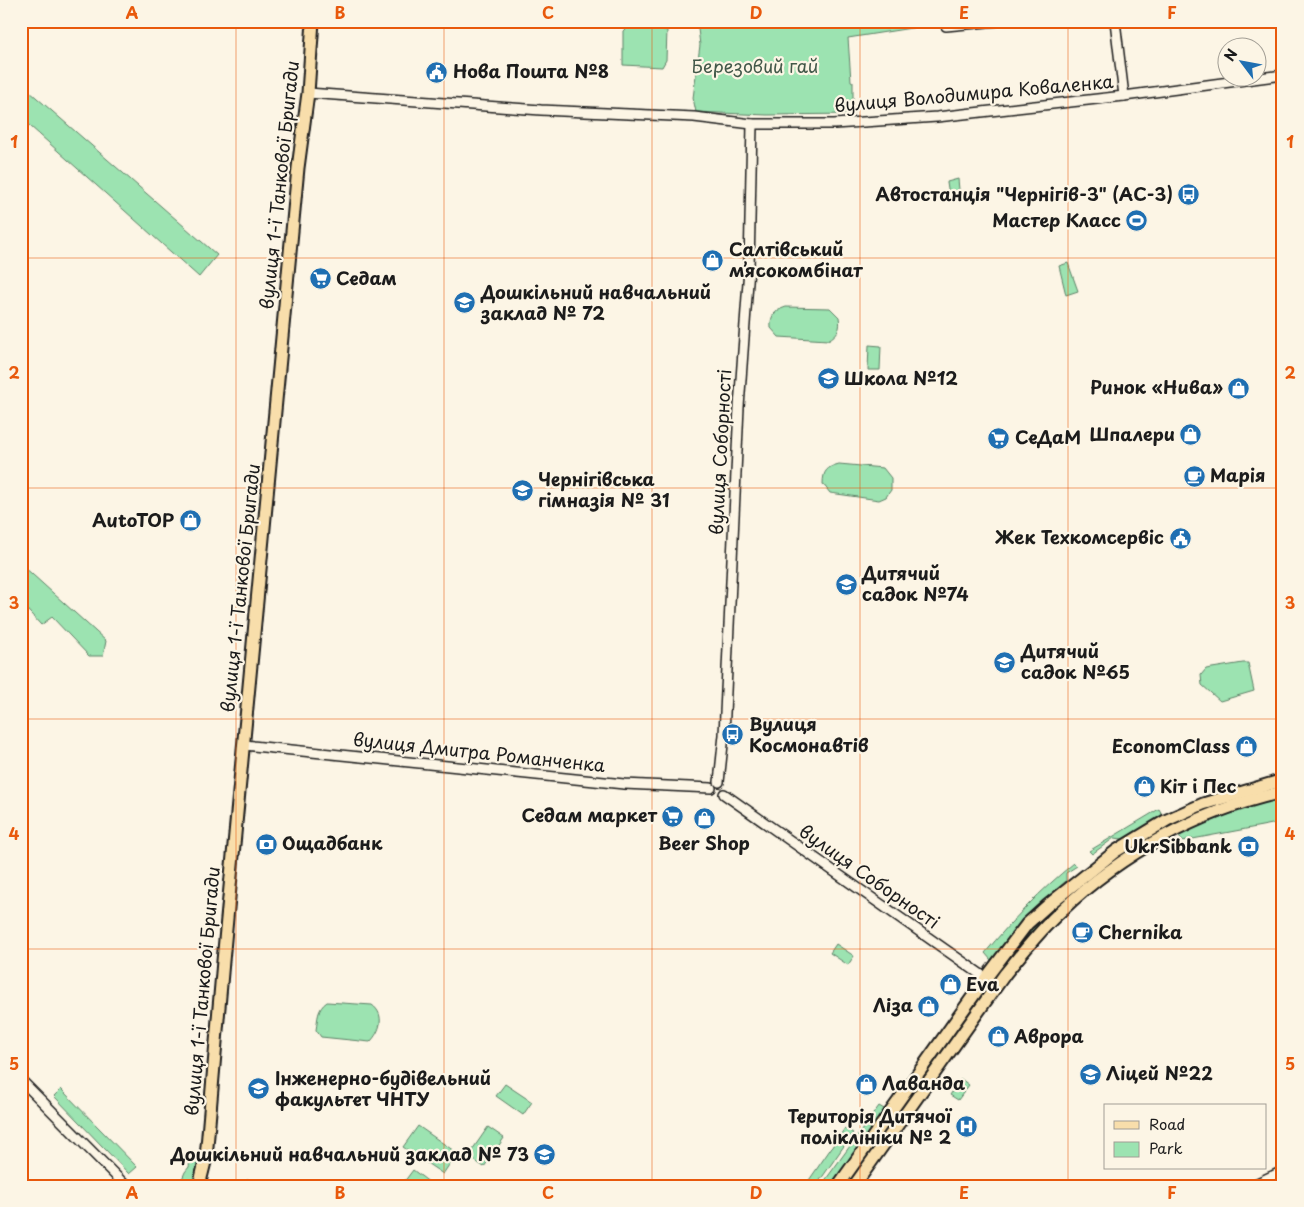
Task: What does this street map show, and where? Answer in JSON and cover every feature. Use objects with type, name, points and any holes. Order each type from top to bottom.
[{"type":"main road","name":"вулиця 1-ї Танкової Бригади","points":[[199,1186],[206,1158],[222,961],[298,168],[308,93],[313,21]]},
{"type":"main road","points":[[838,1186],[986,978],[1027,924],[1070,886],[1116,851],[1168,820],[1203,804],[1283,780]]},
{"type":"main road","points":[[854,1186],[997,985],[1032,940],[1060,911],[1120,864],[1158,840],[1196,820],[1254,799],[1283,792]]},
{"type":"main road","name":"вулиця 1-ї Танкової Бригади","points":[[206,1158],[208,1186]]},
{"type":"street","points":[[946,26],[998,21]]},
{"type":"street","points":[[1115,21],[1124,96]]},
{"type":"street","name":"вулиця Володимира Коваленка","points":[[308,93],[541,110],[694,117],[752,124],[834,124],[900,120],[1124,96],[1283,75]]},
{"type":"street","name":"вулиця Соборності","points":[[724,794],[726,790],[725,785],[719,782],[724,735],[740,399],[749,268],[752,124]]},
{"type":"street","name":"вулиця Дмитра Романченка","points":[[244,746],[624,784],[711,788]]},
{"type":"street","points":[[711,788],[715,783],[719,782]]},
{"type":"street","name":"вулиця Соборності","points":[[711,788],[712,793],[716,796],[724,794]]},
{"type":"street","name":"вулиця Соборності","points":[[724,794],[997,985]]},
{"type":"street","points":[[21,1080],[126,1186]]},
{"type":"street","points":[[1251,1186],[1283,1171]]},
{"type":"green space","name":"Березовий гай","points":[[697,21],[938,21],[937,24],[848,38],[851,81],[853,82],[853,114],[767,115],[696,112],[693,98],[700,45]]},
{"type":"green space","points":[[626,28],[667,30],[666,60],[662,67],[623,65],[623,31]]},
{"type":"green space","points":[[21,84],[217,255],[199,277],[21,118]]},
{"type":"green space","points":[[958,179],[960,200],[950,201],[947,182]]},
{"type":"green space","points":[[1068,263],[1078,291],[1066,295],[1059,266]]},
{"type":"green space","points":[[786,307],[830,308],[839,317],[840,325],[838,331],[828,340],[779,337],[771,328],[771,320],[778,310]]},
{"type":"green space","points":[[869,345],[881,346],[880,370],[868,370]]},
{"type":"green space","points":[[839,464],[883,468],[891,478],[891,490],[886,497],[879,500],[830,493],[823,484],[824,476],[829,468]]},
{"type":"green space","points":[[22,565],[106,641],[103,656],[89,656],[52,617],[41,625],[21,603]]},
{"type":"green space","points":[[1248,663],[1254,691],[1220,701],[1202,685],[1201,675],[1206,669]]},
{"type":"green space","points":[[1283,798],[1283,822],[1182,841],[1178,835],[1246,806]]},
{"type":"green space","points":[[1159,809],[1163,816],[1123,839],[1114,838],[1092,854],[1089,851]]},
{"type":"green space","points":[[1165,827],[1166,830],[1069,896],[1033,930],[1003,967],[1001,966],[1028,930],[1048,911],[1122,852]]},
{"type":"green space","points":[[1074,863],[1077,866],[1066,873],[1066,881],[1026,918],[991,960],[985,953],[995,941],[1038,895]]},
{"type":"green space","points":[[836,944],[854,956],[848,965],[830,953]]},
{"type":"green space","points":[[978,998],[980,1000],[900,1113],[898,1111]]},
{"type":"green space","points":[[327,1002],[372,1005],[380,1018],[379,1029],[374,1038],[370,1042],[321,1037],[316,1030],[318,1018],[321,1008]]},
{"type":"green space","points":[[961,1079],[969,1085],[958,1100],[950,1095]]},
{"type":"green space","points":[[505,1084],[532,1102],[523,1115],[496,1096]]},
{"type":"green space","points":[[61,1089],[137,1167],[129,1174],[54,1096]]},
{"type":"green space","points":[[879,1106],[886,1110],[831,1186],[821,1186]]},
{"type":"green space","points":[[894,1116],[897,1118],[848,1186],[845,1186]]},
{"type":"green space","points":[[418,1126],[457,1153],[443,1174],[403,1147]]},
{"type":"green space","points":[[488,1127],[504,1138],[484,1167],[468,1156]]},
{"type":"green space","points":[[845,1128],[853,1133],[816,1186],[805,1186]]},
{"type":"green space","points":[[191,1154],[201,1154],[195,1186],[179,1186],[189,1167]]},
{"type":"green space","points":[[413,1170],[434,1186],[401,1186]]},
{"type":"green space","points":[[247,1180],[312,1186],[245,1186]]},
{"type":"place","name":"Нова Пошта №8","points":[[437,72]]},
{"type":"place","name":"Автостанція \"Чернігів-3\" (АС-3)","points":[[1189,195]]},
{"type":"place","name":"Мастер Класс","points":[[1137,221]]},
{"type":"place","name":"Салтівський мʼясокомбінат","points":[[713,260]]},
{"type":"place","name":"Седам","points":[[320,279]]},
{"type":"place","name":"Дошкільний навчальний заклад № 72","points":[[465,303]]},
{"type":"place","name":"Школа №12","points":[[828,379]]},
{"type":"place","name":"Ринок «Нива»","points":[[1239,388]]},
{"type":"place","name":"Шпалери","points":[[1191,435]]},
{"type":"place","name":"СеДаМ","points":[[999,438]]},
{"type":"place","name":"Марія","points":[[1194,476]]},
{"type":"place","name":"Чернігівська гімназія № 31","points":[[522,490]]},
{"type":"place","name":"AutoTOP","points":[[190,521]]},
{"type":"place","name":"Жек Техкомсервіс","points":[[1180,538]]},
{"type":"place","name":"Дитячий садок №74","points":[[846,584]]},
{"type":"place","name":"Дитячий садок №65","points":[[1005,662]]},
{"type":"place","name":"Вулиця Космонавтів","points":[[733,735]]},
{"type":"place","name":"EconomClass","points":[[1246,747]]},
{"type":"place","name":"Кіт і Пес","points":[[1144,787]]},
{"type":"place","name":"Седам маркет","points":[[673,816]]},
{"type":"place","name":"Beer Shop","points":[[704,819]]},
{"type":"place","name":"Ощадбанк","points":[[266,844]]},
{"type":"place","name":"UkrSibbank","points":[[1248,847]]},
{"type":"place","name":"Chernika","points":[[1082,933]]},
{"type":"place","name":"Eva","points":[[950,985]]},
{"type":"place","name":"Ліза","points":[[929,1006]]},
{"type":"place","name":"Аврора","points":[[998,1037]]},
{"type":"place","name":"Ліцей №22","points":[[1090,1074]]},
{"type":"place","name":"Лаванда","points":[[866,1084]]},
{"type":"place","name":"Інженерно-будівельний факультет ЧНТУ","points":[[259,1089]]},
{"type":"place","name":"Територія Дитячої поліклініки № 2","points":[[967,1127]]},
{"type":"place","name":"Дошкільний навчальний заклад № 73","points":[[545,1155]]}]
